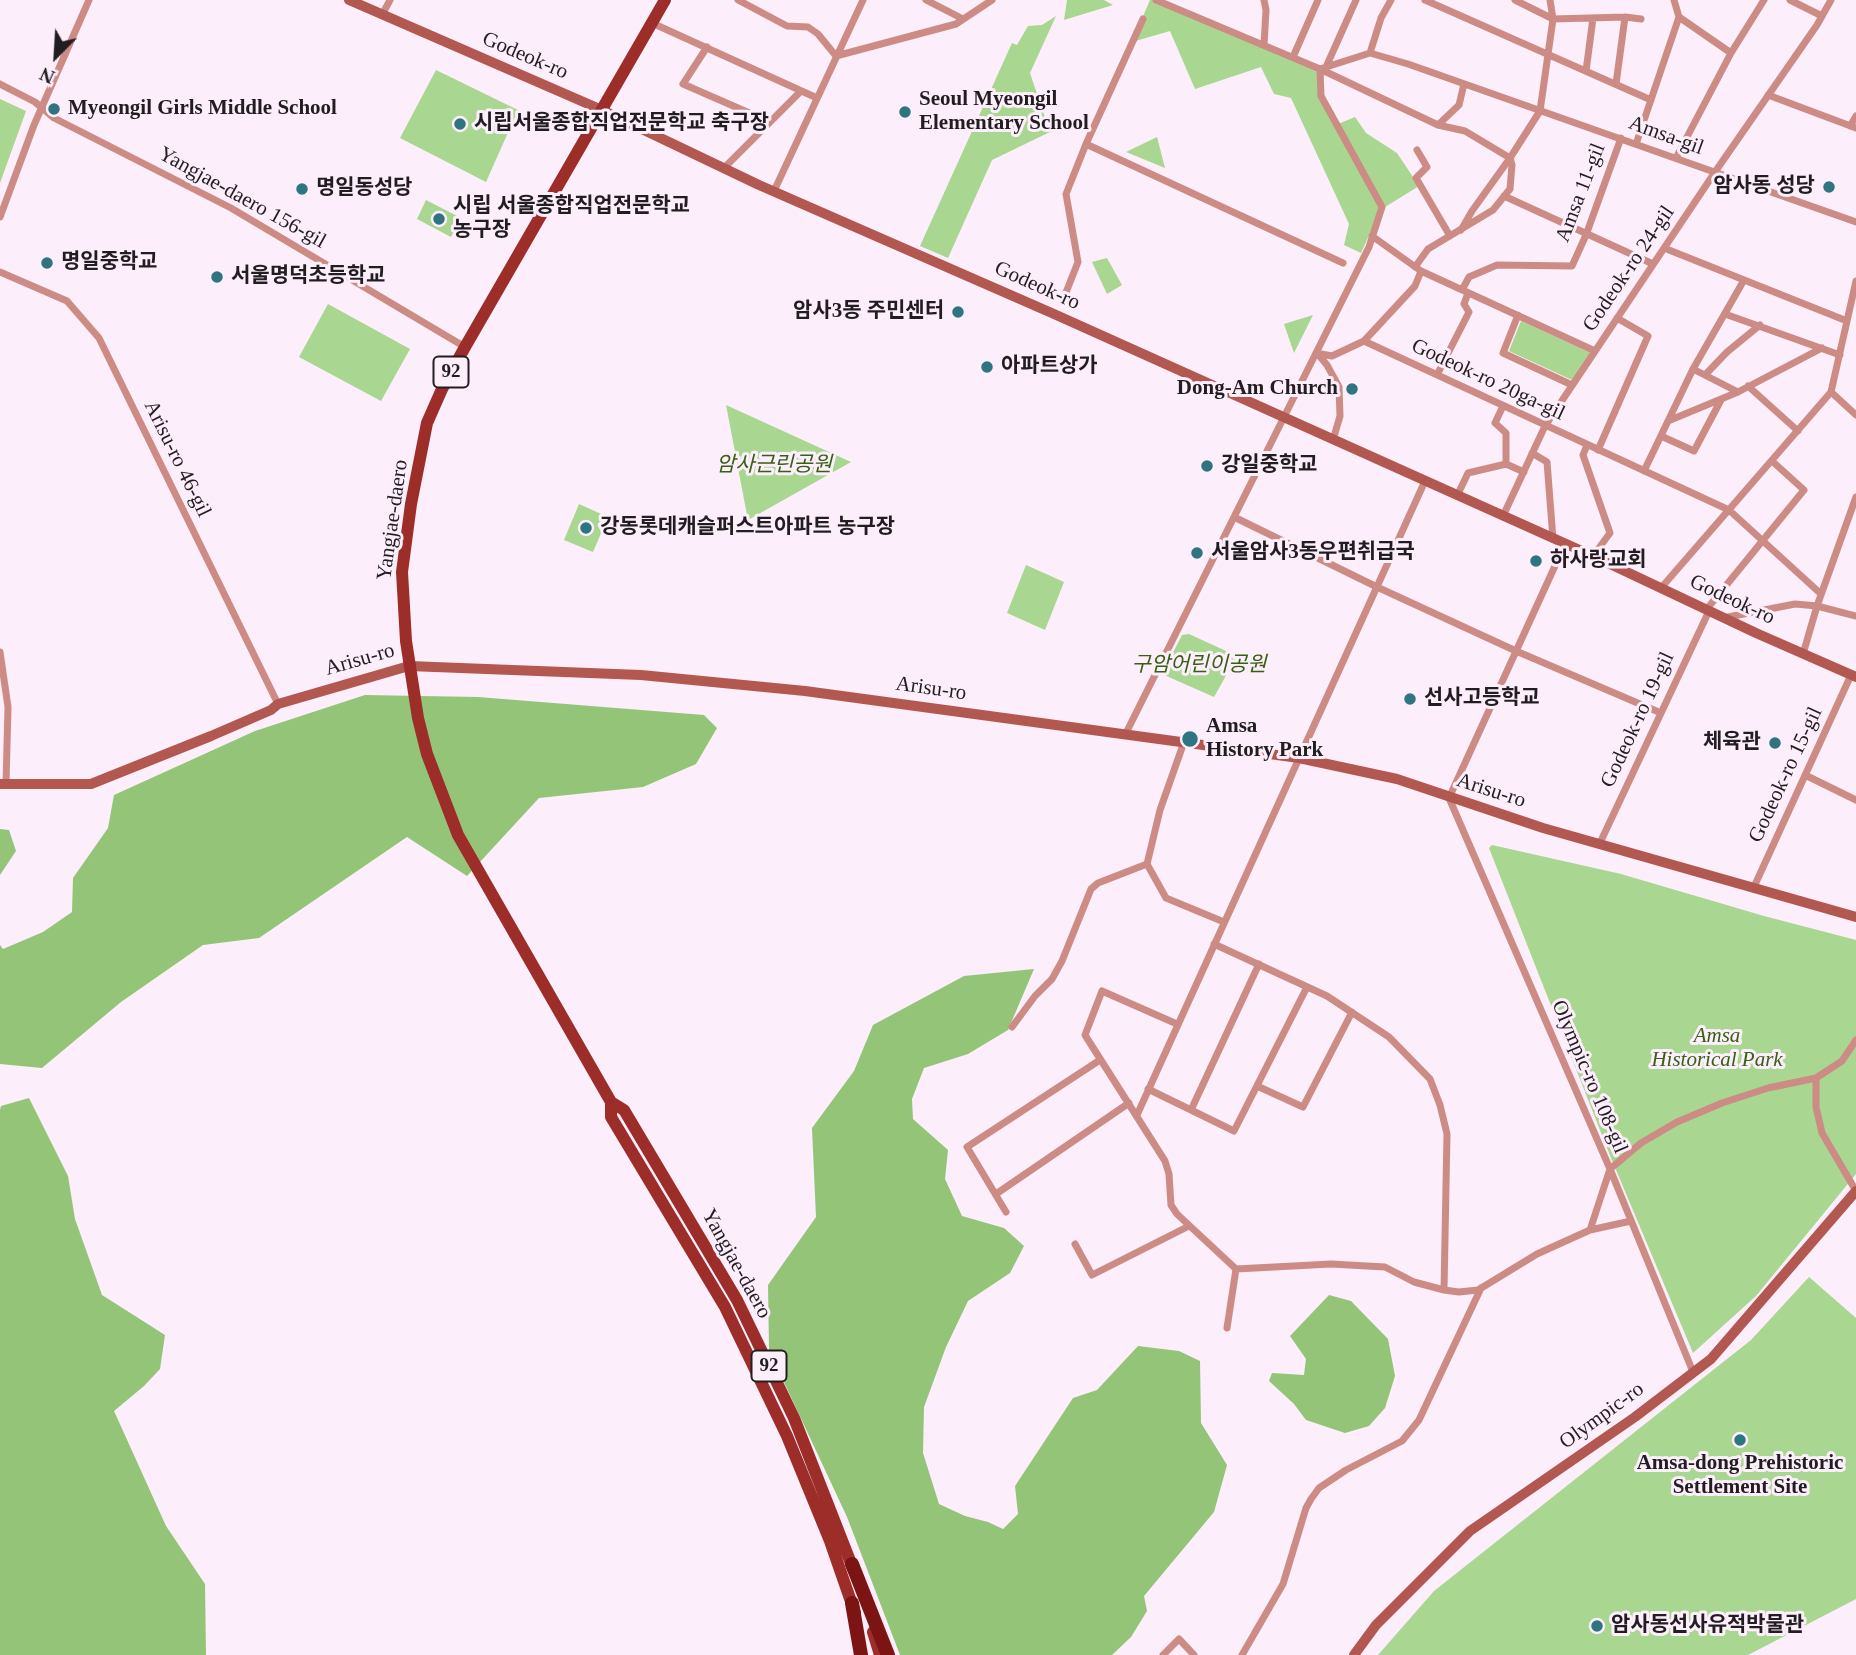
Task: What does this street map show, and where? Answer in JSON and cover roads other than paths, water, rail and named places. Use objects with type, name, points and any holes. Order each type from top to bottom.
[{"type":"highway","points":[[852,1564],[888,1655]]},
{"type":"highway","points":[[852,1603],[861,1655]]},
{"type":"main road","name":"Godeok-ro","points":[[349,0],[602,110],[774,191],[1593,556],[1854,676]]},
{"type":"main road","name":"Yangjae-daero","points":[[665,0],[465,347],[442,388],[427,423],[410,509],[402,572],[409,666],[427,754],[458,835],[611,1102],[624,1110],[737,1300],[794,1418],[852,1564],[880,1655]]},
{"type":"main road","name":"Arisu-ro","points":[[3,784],[91,784],[211,736],[278,705],[409,666],[641,675],[750,686],[1299,758],[1397,779],[1599,845],[1856,917]]},
{"type":"main road","name":"Yangjae-daero","points":[[611,1102],[611,1117],[725,1307],[754,1364],[830,1541],[869,1655]]},
{"type":"main road","name":"Olympic-ro","points":[[1354,1655],[1376,1625],[1470,1531],[1616,1430],[1711,1359],[1856,1191]]},
{"type":"street","points":[[0,216],[89,0]]},
{"type":"street","points":[[382,15],[390,0]]},
{"type":"street","points":[[738,0],[787,26],[808,27],[818,34],[836,56]]},
{"type":"street","points":[[774,191],[863,0]]},
{"type":"street","points":[[926,0],[962,19]]},
{"type":"street","points":[[836,56],[956,23],[992,0]]},
{"type":"street","points":[[1156,0],[1323,68],[1438,125],[1465,131],[1510,158],[1510,189],[1493,210],[1428,249],[1418,269],[1416,286],[1364,341],[1332,356],[1316,353]]},
{"type":"street","points":[[1264,0],[1264,45]]},
{"type":"street","points":[[1293,57],[1318,0]]},
{"type":"street","points":[[1125,736],[1316,353],[1372,236],[1382,207],[1321,96],[1323,68],[1356,0]]},
{"type":"street","points":[[1323,68],[1370,53],[1381,18],[1391,0]]},
{"type":"street","points":[[1425,0],[1651,100]]},
{"type":"street","points":[[1515,0],[1553,19],[1642,19]]},
{"type":"street","points":[[1461,230],[1541,111],[1553,19],[1550,0]]},
{"type":"street","points":[[1636,144],[1679,17],[1674,0]]},
{"type":"street","points":[[1676,158],[1731,53],[1764,0]]},
{"type":"street","points":[[1790,0],[1822,16]]},
{"type":"street","name":"Godeok-ro 24-gil","points":[[1503,516],[1545,426],[1714,172],[1822,16],[1830,0]]},
{"type":"street","points":[[1616,84],[1625,17]]},
{"type":"street","points":[[1679,17],[1731,53]]},
{"type":"street","points":[[1586,71],[1593,18]]},
{"type":"street","points":[[1063,300],[1078,262],[1066,194],[1143,19]]},
{"type":"street","points":[[652,23],[817,98]]},
{"type":"street","points":[[706,47],[683,84],[769,122]]},
{"type":"street","name":"Amsa-gil","points":[[1370,53],[1621,138],[1856,222]]},
{"type":"street","name":"Yangjae-daero 156-gil","points":[[0,84],[35,102],[54,118],[231,208],[465,347]]},
{"type":"street","points":[[1438,125],[1458,105],[1464,84]]},
{"type":"street","points":[[724,168],[801,91]]},
{"type":"street","points":[[1768,95],[1853,127],[1856,116]]},
{"type":"street","name":"Amsa 11-gil","points":[[1465,292],[1469,276],[1497,265],[1572,266],[1621,138]]},
{"type":"street","points":[[1086,144],[1343,263]]},
{"type":"street","points":[[1416,150],[1427,167],[1416,178],[1451,236]]},
{"type":"street","points":[[1504,196],[1653,264]]},
{"type":"street","points":[[1372,236],[1418,269],[1595,351]]},
{"type":"street","points":[[1664,248],[1847,321]]},
{"type":"street","name":"Arisu-ro 46-gil","points":[[0,272],[66,301],[99,338],[278,705]]},
{"type":"street","points":[[1644,471],[1693,369],[1744,280]]},
{"type":"street","points":[[1661,588],[1831,392],[1854,301],[1856,281]]},
{"type":"street","points":[[1437,375],[1469,312],[1464,304],[1465,292]]},
{"type":"street","points":[[1725,314],[1840,355]]},
{"type":"street","points":[[1518,316],[1503,352],[1573,385]]},
{"type":"street","points":[[1598,450],[1648,337],[1617,318]]},
{"type":"street","points":[[1705,375],[1727,352],[1760,325]]},
{"type":"street","name":"Godeok-ro 20ga-gil","points":[[1364,341],[1729,510],[1821,594]]},
{"type":"street","points":[[1668,421],[1738,392],[1822,348]]},
{"type":"street","points":[[1316,353],[1327,365],[1339,387],[1340,416],[1334,440]]},
{"type":"street","points":[[1693,369],[1738,392]]},
{"type":"street","points":[[1748,386],[1798,431]]},
{"type":"street","points":[[1831,392],[1856,415]]},
{"type":"street","points":[[1661,436],[1694,451],[1721,399]]},
{"type":"street","points":[[1503,406],[1495,423],[1506,433],[1506,464]]},
{"type":"street","points":[[1587,445],[1583,455],[1609,533],[1593,556]]},
{"type":"street","points":[[1532,453],[1547,462],[1553,539]]},
{"type":"street","name":"Godeok-ro 19-gil","points":[[1599,845],[1707,610],[1804,490],[1772,461]]},
{"type":"street","points":[[1457,496],[1468,473],[1506,464],[1524,472]]},
{"type":"street","points":[[1137,1115],[1425,481]]},
{"type":"street","points":[[1803,654],[1856,496]]},
{"type":"street","points":[[1234,517],[1516,651],[1661,713]]},
{"type":"street","points":[[1449,798],[1565,544]]},
{"type":"street","points":[[1723,618],[1795,604],[1817,606],[1856,616]]},
{"type":"street","points":[[0,652],[8,708],[3,784]]},
{"type":"street","name":"Godeok-ro 15-gil","points":[[1753,889],[1854,676]]},
{"type":"street","points":[[1184,742],[1160,810],[1147,864],[1166,898],[1224,922]]},
{"type":"street","points":[[1805,775],[1856,800]]},
{"type":"street","name":"Olympic-ro 108-gil","points":[[1449,798],[1610,1169],[1693,1372]]},
{"type":"street","points":[[1012,1027],[1035,996],[1052,979],[1091,889],[1098,883],[1147,864]]},
{"type":"street","points":[[1214,944],[1307,987],[1352,1012],[1389,1037],[1430,1079],[1447,1134],[1444,1290]]},
{"type":"street","points":[[1191,1110],[1259,964]]},
{"type":"street","points":[[1148,1089],[1234,1131],[1307,987]]},
{"type":"street","points":[[1177,1024],[1102,991],[1085,1035],[1165,1161],[1171,1205],[1189,1226],[1236,1269],[1331,1264],[1385,1268],[1414,1282],[1460,1292],[1481,1288],[1537,1254],[1590,1230],[1631,1221]]},
{"type":"street","points":[[1257,1086],[1303,1107],[1352,1012]]},
{"type":"street","points":[[1590,1230],[1610,1169],[1641,1143],[1677,1122],[1734,1099],[1816,1078],[1842,1061],[1856,1040]]},
{"type":"street","points":[[1006,1212],[967,1146],[1100,1060]]},
{"type":"street","points":[[1816,1078],[1816,1107],[1822,1133],[1856,1191]]},
{"type":"street","points":[[996,1194],[1129,1103]]},
{"type":"street","points":[[1075,1244],[1092,1275],[1189,1226]]},
{"type":"street","points":[[1227,1328],[1236,1269]]},
{"type":"street","points":[[1242,1655],[1283,1584],[1311,1499],[1319,1488],[1346,1470],[1402,1441],[1419,1420],[1481,1288]]},
{"type":"street","points":[[1163,1655],[1179,1639],[1194,1655]]},
{"type":"place","name":"Myeongil Girls Middle School","points":[[54,109]]},
{"type":"place","name":"Seoul Myeongil Elementary School","points":[[905,112]]},
{"type":"place","name":"시립서울종합직업전문학교 축구장","points":[[460,124]]},
{"type":"place","name":"암사동 성당","points":[[1829,187]]},
{"type":"place","name":"명일동성당","points":[[302,189]]},
{"type":"place","name":"시립 서울종합직업전문학교 농구장","points":[[439,219]]},
{"type":"place","name":"명일중학교","points":[[47,263]]},
{"type":"place","name":"서울명덕초등학교","points":[[217,277]]},
{"type":"place","name":"암사3동 주민센터","points":[[958,312]]},
{"type":"place","name":"아파트상가","points":[[987,367]]},
{"type":"place","name":"Dong-Am Church","points":[[1352,389]]},
{"type":"place","name":"강일중학교","points":[[1207,466]]},
{"type":"place","name":"강동롯데캐슬퍼스트아파트 농구장","points":[[586,528]]},
{"type":"place","name":"서울암사3동우편취급국","points":[[1197,553]]},
{"type":"place","name":"하사랑교회","points":[[1536,561]]},
{"type":"place","name":"선사고등학교","points":[[1410,699]]},
{"type":"place","name":"Amsa History Park","points":[[1190,739]]},
{"type":"place","name":"체육관","points":[[1775,743]]},
{"type":"place","name":"Amsa-dong Prehistoric Settlement Site","points":[[1740,1440]]},
{"type":"place","name":"암사동선사유적박물관","points":[[1597,1626]]},
{"type":"park label","name":"암사근린공원","points":[[774,465]]},
{"type":"park label","name":"구암어린이공원","points":[[1199,665]]},
{"type":"park label","name":"Amsa Historical Park","points":[[1717,1048]]}]
